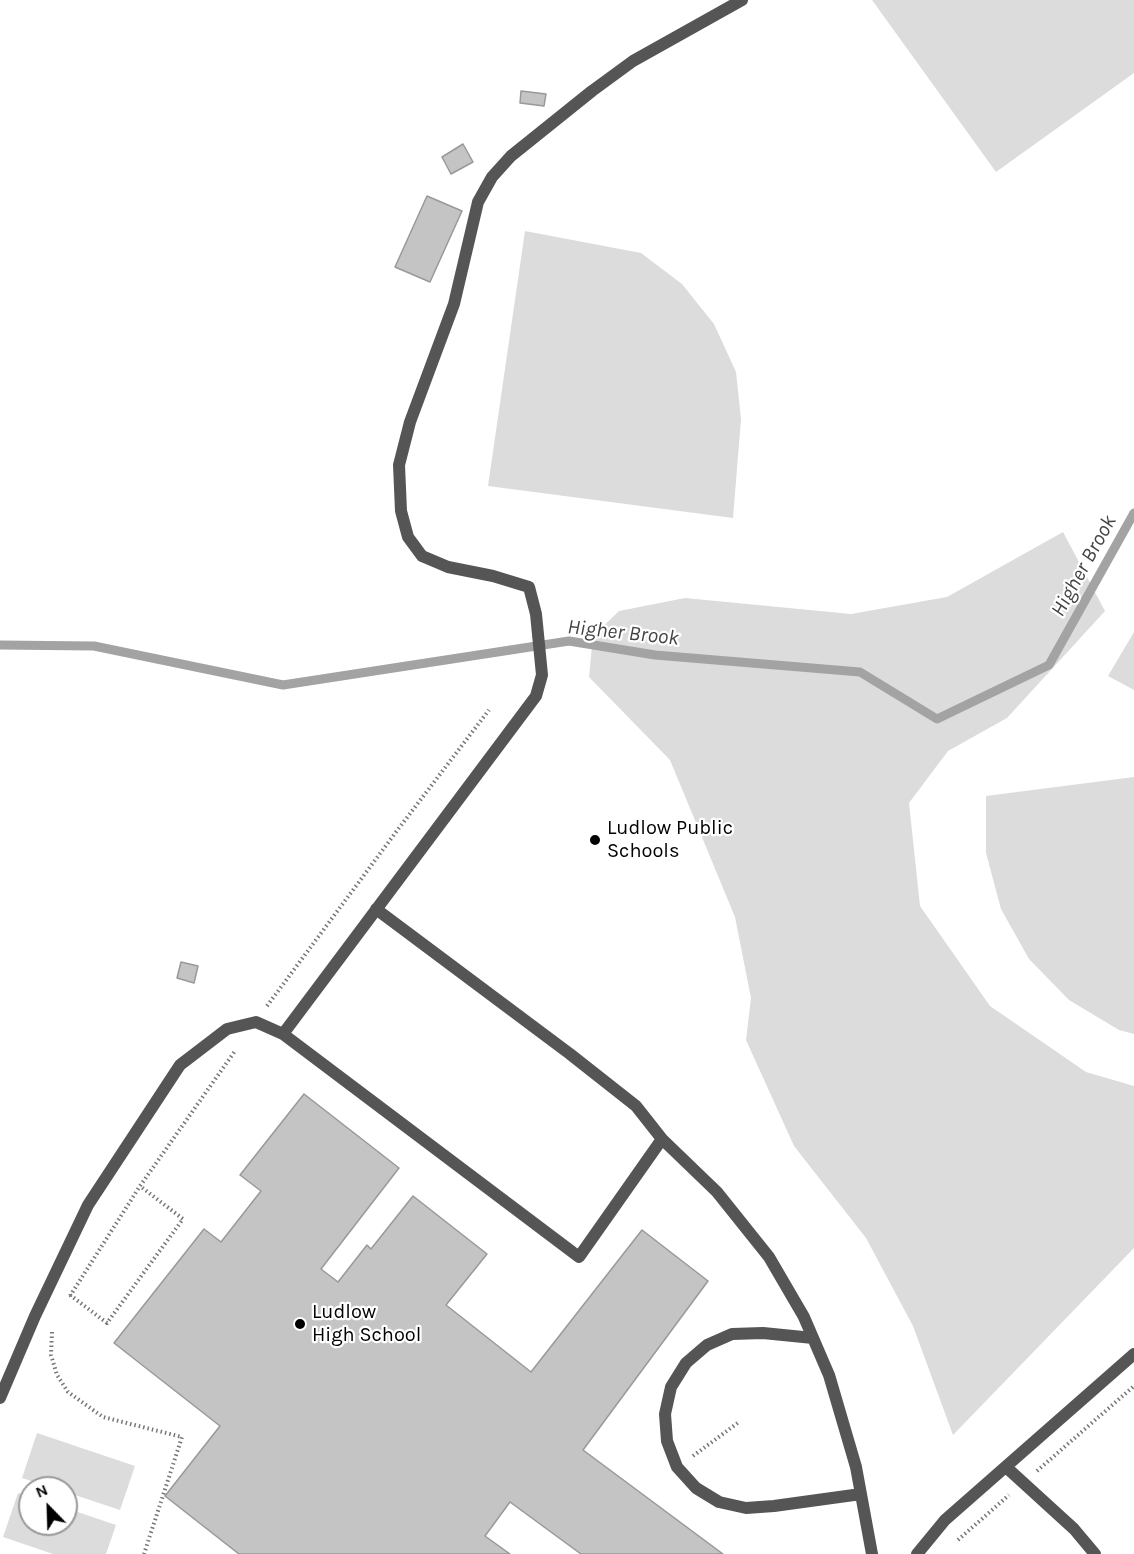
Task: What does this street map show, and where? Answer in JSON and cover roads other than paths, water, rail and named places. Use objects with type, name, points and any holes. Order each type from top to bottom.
[{"type":"lane","points":[[283,1034],[536,696],[542,675],[536,614],[529,587],[493,576],[448,567],[422,556],[408,537],[401,511],[399,465],[410,422],[454,304],[478,202],[492,177],[511,156],[592,91],[633,61],[742,0]]},
{"type":"lane","points":[[376,909],[636,1106],[662,1139],[717,1192],[769,1257],[804,1317],[829,1375],[856,1467],[872,1554]]},
{"type":"lane","points":[[0,1398],[35,1316],[88,1204],[180,1065],[227,1029],[256,1022],[283,1034],[579,1257],[662,1139]]},
{"type":"lane","points":[[813,1338],[763,1333],[732,1334],[707,1345],[686,1363],[671,1387],[665,1414],[667,1441],[677,1467],[696,1488],[719,1502],[746,1508],[861,1494]]},
{"type":"lane","points":[[917,1554],[945,1520],[1134,1354]]},
{"type":"lane","points":[[1006,1467],[1074,1529],[1095,1554]]},
{"type":"waterway","name":"Higher Brook","points":[[0,645],[94,646],[283,685],[569,641],[655,655],[860,672],[937,719],[1049,665],[1134,513]]},
{"type":"place","name":"Ludlow Public Schools","points":[[595,840]]},
{"type":"place","name":"Ludlow High School","points":[[300,1324]]}]
